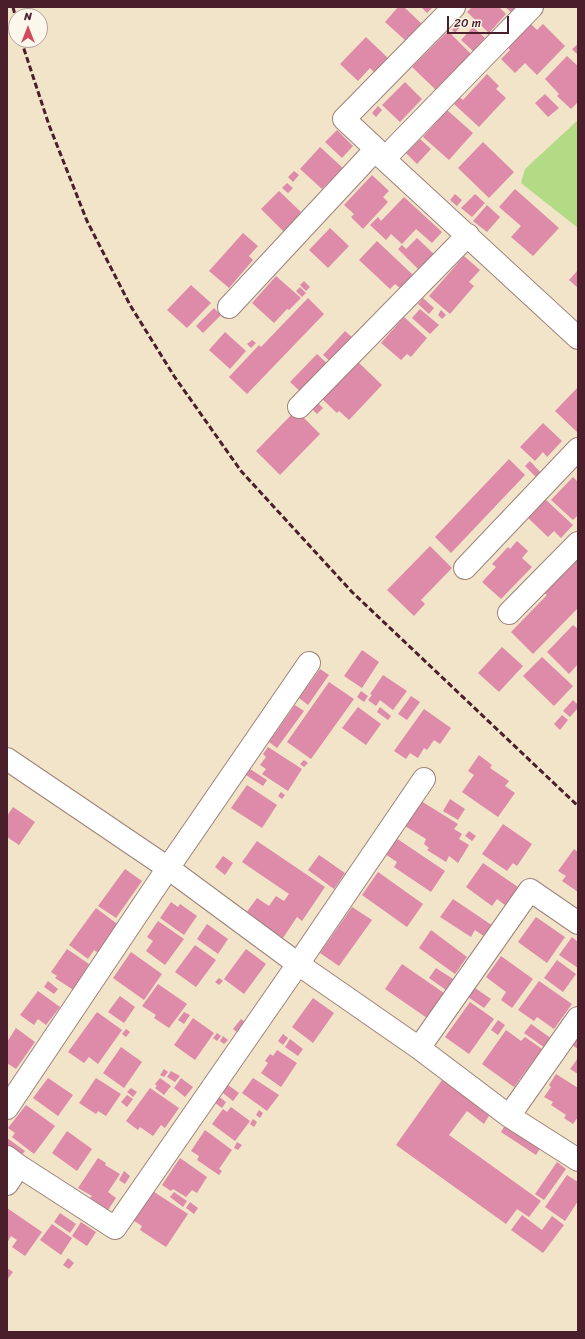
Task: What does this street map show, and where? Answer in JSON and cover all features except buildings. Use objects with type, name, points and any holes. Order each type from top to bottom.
[{"type":"street","points":[[454,7],[344,119],[578,338]]},
{"type":"street","points":[[229,307],[380,154],[532,7]]},
{"type":"street","points":[[299,408],[468,235]]},
{"type":"street","points":[[466,568],[578,449]]},
{"type":"street","points":[[510,613],[578,543]]},
{"type":"street","points":[[7,1108],[168,868],[309,662]]},
{"type":"street","points":[[7,759],[168,868],[298,964],[419,1048],[510,1116],[578,1160]]},
{"type":"street","points":[[7,1184],[13,1162],[115,1228],[424,779]]},
{"type":"street","points":[[419,1048],[530,890],[578,923]]},
{"type":"street","points":[[510,1116],[578,1018]]},
{"type":"green space","points":[[578,120],[578,228],[521,183],[525,169]]},
{"type":"railway","points":[[24,48],[49,125],[87,221],[130,305],[174,376],[241,471],[352,592],[578,806]]}]
